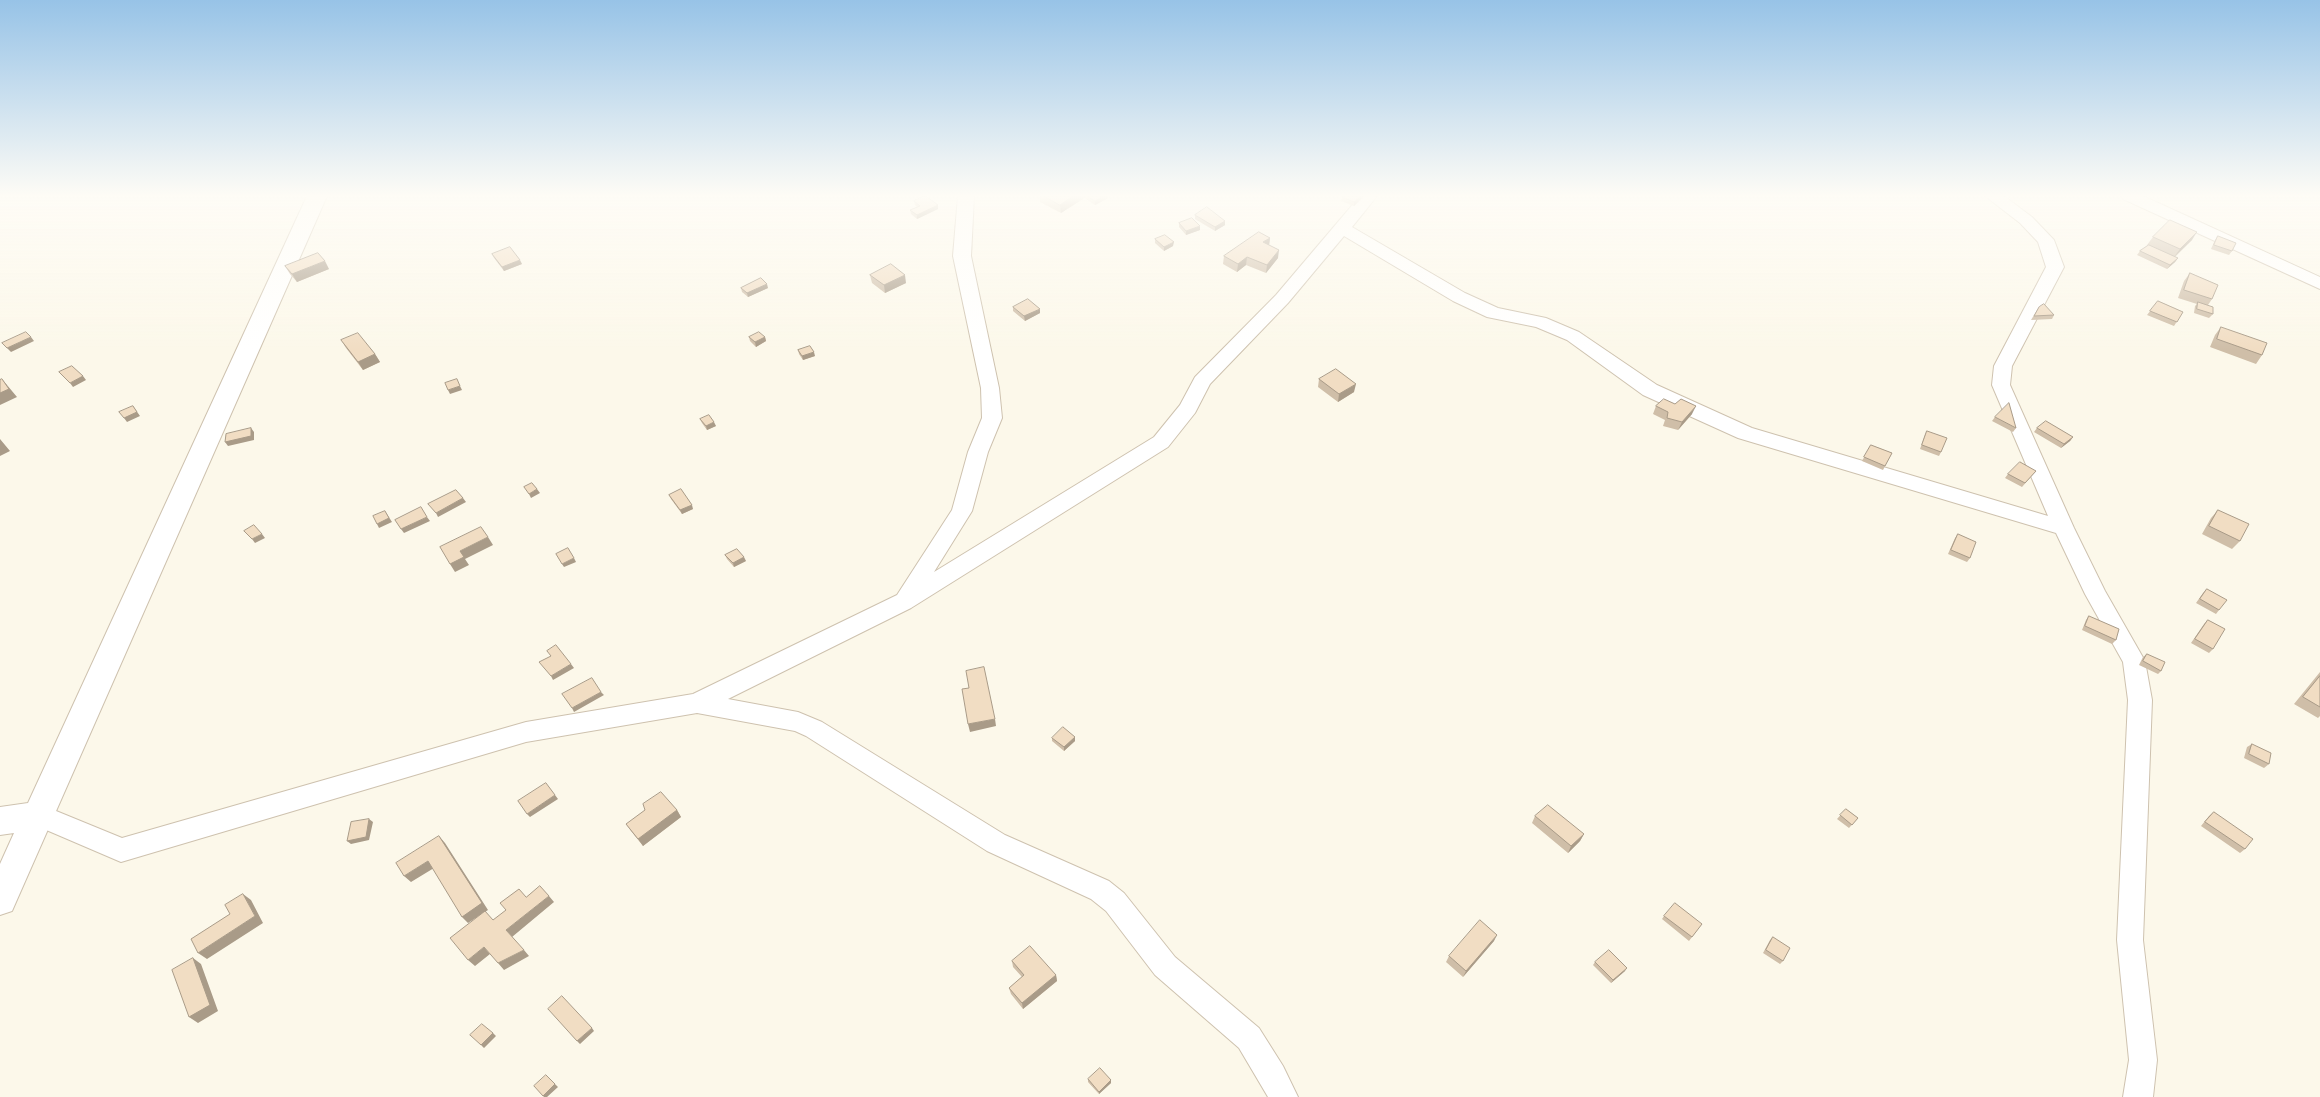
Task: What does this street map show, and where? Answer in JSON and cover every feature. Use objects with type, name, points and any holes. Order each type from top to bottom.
[{"type":"street","points":[[0,900],[39,816],[164,531],[294,247]]},
{"type":"street","points":[[903,602],[962,511],[978,452],[992,418],[990,388],[962,256],[963,247]]},
{"type":"street","points":[[0,821],[39,816],[121,850],[526,732],[697,703],[903,602],[1161,442],[1188,408],[1202,381],[1282,299],[1326,247]]},
{"type":"street","points":[[1375,247],[1459,297],[1493,313],[1540,322],[1573,336],[1650,390],[1745,432],[2064,528]]},
{"type":"street","points":[[2048,247],[2055,267],[2003,366],[2001,385],[2064,528],[2096,594],[2134,661],[2140,700],[2130,940],[2143,1060],[2138,1097]]},
{"type":"street","points":[[2240,247],[2320,284]]},
{"type":"street","points":[[697,703],[798,722],[814,729],[996,843],[1100,890],[1115,902],[1165,966],[1249,1038],[1273,1076],[1283,1097]]},
{"type":"building","points":[[510,247],[520,260],[502,267],[492,254]]},
{"type":"building","points":[[1237,247],[1273,247],[1279,250],[1267,265],[1247,257],[1238,264],[1224,256]]},
{"type":"building","points":[[2146,247],[2154,247],[2178,258],[2170,265],[2140,251]]},
{"type":"building","points":[[2221,247],[2234,247],[2232,251]]},
{"type":"building","points":[[318,253],[325,261],[292,274],[285,266]]},
{"type":"building","points":[[891,264],[905,275],[884,285],[870,275]]},
{"type":"building","points":[[2190,273],[2218,285],[2212,299],[2184,290]]},
{"type":"building","points":[[761,278],[767,284],[747,293],[741,288]]},
{"type":"building","points":[[1028,299],[1040,309],[1024,316],[1013,307]]},
{"type":"building","points":[[2158,301],[2183,312],[2177,322],[2150,311]]},
{"type":"building","points":[[2198,302],[2213,307],[2213,314],[2197,309]]},
{"type":"building","points":[[2044,304],[2054,315],[2034,316],[2039,307]]},
{"type":"building","points":[[2221,327],[2267,343],[2262,355],[2217,339]]},
{"type":"building","points":[[26,332],[31,337],[7,348],[2,343]]},
{"type":"building","points":[[759,332],[765,337],[755,342],[749,337]]},
{"type":"building","points":[[358,333],[375,354],[358,362],[341,340]]},
{"type":"building","points":[[810,346],[814,352],[802,356],[798,350]]},
{"type":"building","points":[[72,366],[83,376],[70,383],[59,372]]},
{"type":"building","points":[[1336,369],[1356,384],[1339,394],[1319,379]]},
{"type":"building","points":[[2,379],[9,389],[0,393],[0,380]]},
{"type":"building","points":[[457,379],[460,386],[448,390],[445,383]]},
{"type":"building","points":[[1664,399],[1675,404],[1681,399],[1696,406],[1682,422],[1667,418],[1668,412],[1656,406]]},
{"type":"building","points":[[2009,403],[2016,428],[1995,417]]},
{"type":"building","points":[[133,406],[137,412],[124,418],[119,412]]},
{"type":"building","points":[[709,415],[714,422],[706,426],[700,419]]},
{"type":"building","points":[[2046,421],[2073,437],[2064,444],[2037,428]]},
{"type":"building","points":[[251,428],[251,436],[225,442],[226,434]]},
{"type":"building","points":[[1927,431],[1947,438],[1941,452],[1922,445]]},
{"type":"building","points":[[1871,445],[1892,453],[1885,466],[1864,457]]},
{"type":"building","points":[[2020,462],[2036,471],[2025,483],[2008,474]]},
{"type":"building","points":[[532,483],[537,489],[529,494],[524,487]]},
{"type":"building","points":[[681,489],[692,505],[680,510],[669,495]]},
{"type":"building","points":[[456,490],[463,498],[436,513],[428,504]]},
{"type":"building","points":[[421,507],[427,517],[401,529],[395,520]]},
{"type":"building","points":[[2218,510],[2249,524],[2240,541],[2209,526]]},
{"type":"building","points":[[385,511],[389,518],[377,524],[373,516]]},
{"type":"building","points":[[254,525],[262,534],[252,539],[244,531]]},
{"type":"building","points":[[481,527],[488,537],[460,551],[464,557],[450,564],[440,547]]},
{"type":"building","points":[[1958,534],[1976,542],[1970,558],[1951,550]]},
{"type":"building","points":[[568,548],[574,558],[562,564],[556,554]]},
{"type":"building","points":[[737,549],[744,557],[733,563],[725,555]]},
{"type":"building","points":[[2207,589],[2227,600],[2219,610],[2200,599]]},
{"type":"building","points":[[2089,616],[2119,629],[2116,640],[2085,626]]},
{"type":"building","points":[[2208,620],[2225,629],[2213,649],[2195,639]]},
{"type":"building","points":[[556,645],[571,664],[551,676],[539,662],[551,656],[547,651]]},
{"type":"building","points":[[2147,654],[2165,662],[2161,671],[2143,661]]},
{"type":"building","points":[[984,667],[995,719],[968,724],[962,689],[969,688],[966,671]]},
{"type":"building","points":[[2320,676],[2320,707],[2303,697]]},
{"type":"building","points":[[592,678],[601,692],[572,708],[562,694]]},
{"type":"building","points":[[1063,727],[1075,737],[1064,747],[1052,738]]},
{"type":"building","points":[[2252,744],[2271,753],[2269,764],[2249,754]]},
{"type":"building","points":[[546,783],[555,795],[527,814],[518,801]]},
{"type":"building","points":[[661,792],[677,810],[638,839],[626,824],[645,810],[643,804]]},
{"type":"building","points":[[1548,805],[1584,834],[1571,846],[1535,816]]},
{"type":"building","points":[[1846,809],[1858,818],[1852,825],[1840,815]]},
{"type":"building","points":[[2214,812],[2253,839],[2245,849],[2205,822]]},
{"type":"building","points":[[369,819],[366,837],[347,841],[351,822]]},
{"type":"building","points":[[439,836],[482,903],[462,917],[428,861],[404,876],[396,863]]},
{"type":"building","points":[[540,886],[549,896],[506,930],[524,950],[498,963],[484,947],[468,960],[450,938],[485,911],[493,920],[506,910],[500,903],[519,889],[526,897]]},
{"type":"building","points":[[243,894],[255,916],[198,953],[191,939],[230,914],[225,905]]},
{"type":"building","points":[[1675,903],[1702,924],[1692,937],[1664,916]]},
{"type":"building","points":[[1480,920],[1497,935],[1466,971],[1449,956]]},
{"type":"building","points":[[1773,937],[1790,948],[1783,961],[1766,950]]},
{"type":"building","points":[[1030,946],[1056,975],[1022,1003],[1009,988],[1024,975],[1012,961]]},
{"type":"building","points":[[1609,950],[1627,968],[1613,980],[1595,962]]},
{"type":"building","points":[[193,958],[210,1005],[189,1017],[172,970]]},
{"type":"building","points":[[562,996],[592,1028],[577,1041],[548,1009]]},
{"type":"building","points":[[482,1024],[493,1033],[481,1045],[470,1035]]},
{"type":"building","points":[[1100,1068],[1111,1080],[1099,1092],[1088,1079]]},
{"type":"building","points":[[546,1075],[555,1084],[543,1096],[534,1086]]}]
